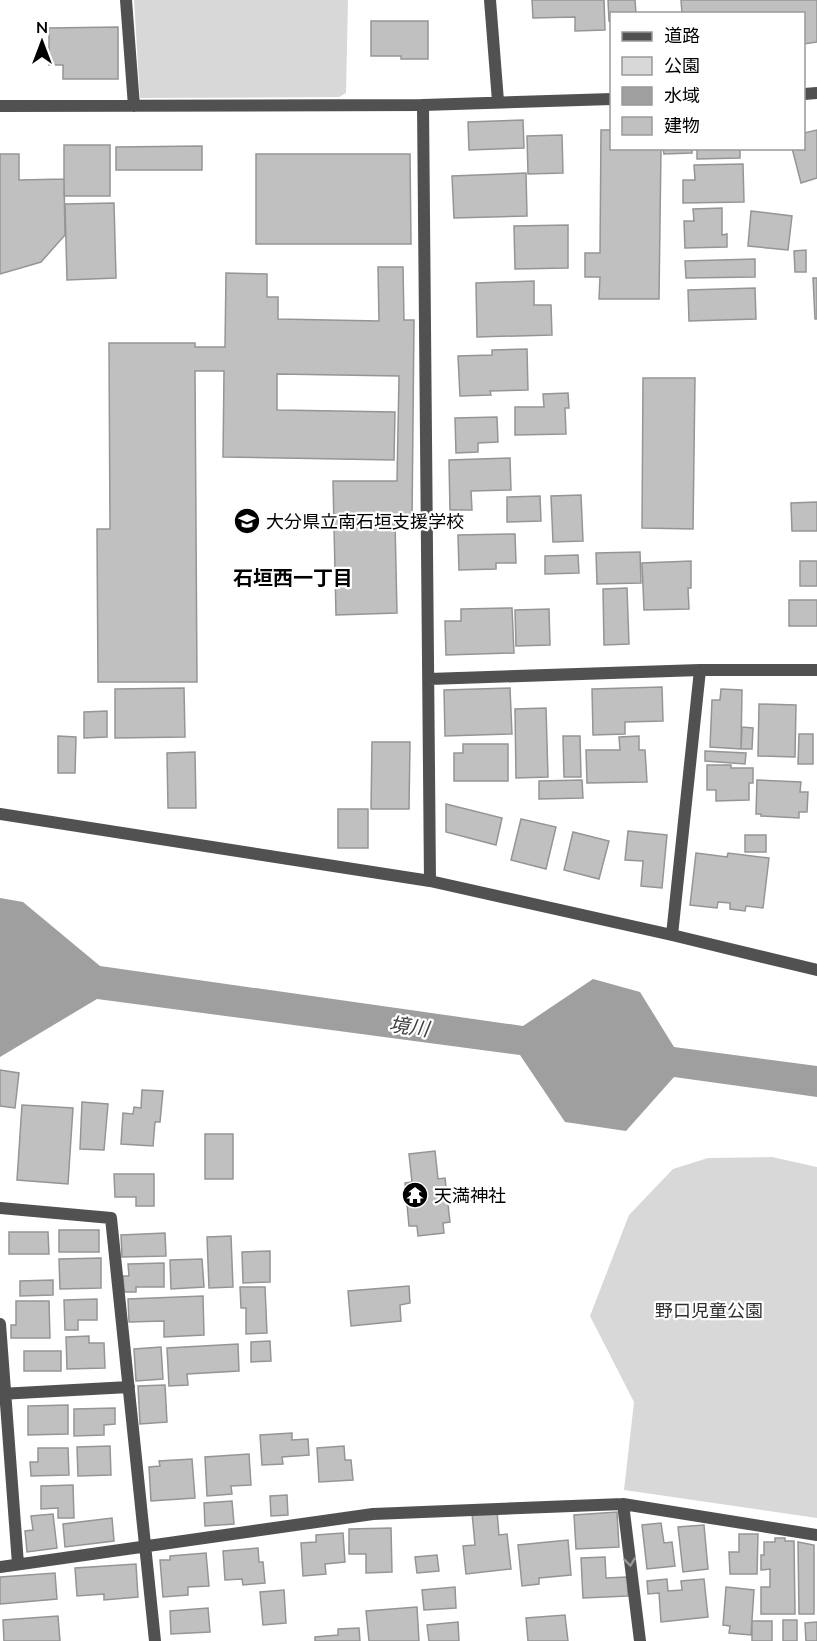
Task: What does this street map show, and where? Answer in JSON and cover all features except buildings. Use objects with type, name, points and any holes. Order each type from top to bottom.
[{"type":"street","points":[[126,0],[134,106]]},
{"type":"street","points":[[490,0],[498,101]]},
{"type":"street","points":[[0,106],[423,105],[610,99]]},
{"type":"street","points":[[423,105],[430,881]]},
{"type":"street","points":[[429,679],[700,670],[817,670]]},
{"type":"street","points":[[672,935],[700,670]]},
{"type":"street","points":[[0,814],[430,881],[817,970]]},
{"type":"street","points":[[0,1208],[111,1218],[154,1641]]},
{"type":"street","points":[[0,1324],[3,1393],[18,1564]]},
{"type":"street","points":[[3,1393],[129,1387]]},
{"type":"street","points":[[623,1503],[640,1641]]},
{"type":"street","points":[[0,1567],[373,1514],[623,1503],[817,1535]]},
{"type":"green space","points":[[134,0],[348,0],[346,93],[339,97],[140,98]]},
{"type":"green space","name":"野口児童公園","points":[[772,1157],[817,1167],[817,1518],[624,1490],[634,1402],[590,1316],[629,1215],[673,1169],[708,1158]]},
{"type":"water","name":"境川","points":[[0,898],[23,902],[100,966],[523,1026],[593,979],[640,992],[674,1047],[817,1066],[817,1097],[674,1077],[626,1131],[565,1122],[520,1055],[97,999],[0,1057]]},
{"type":"place","name":"大分県立南石垣支援学校","points":[[247,521]]},
{"type":"place","name":"天満神社","points":[[415,1195]]},
{"type":"district","name":"石垣西一丁目","points":[[293,577]]}]
